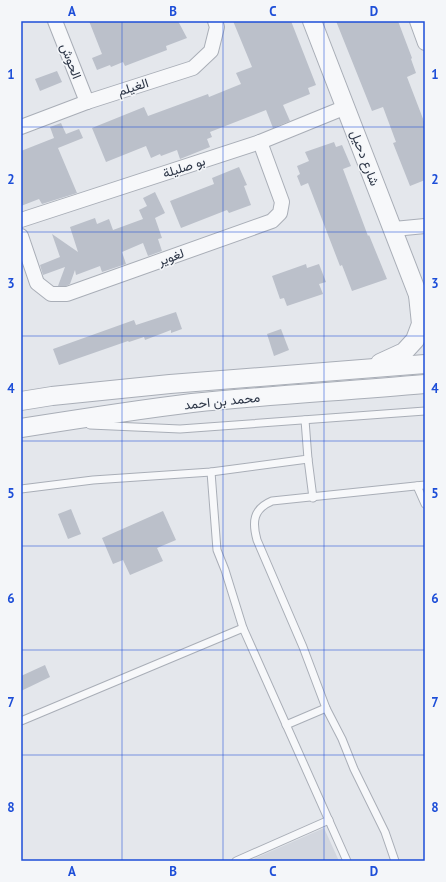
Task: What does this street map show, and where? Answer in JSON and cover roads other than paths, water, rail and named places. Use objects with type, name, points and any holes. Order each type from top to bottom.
[{"type":"street","name":"الحوش","points":[[55,21],[87,102]]},
{"type":"street","name":"الغيلم","points":[[21,127],[87,102],[193,68],[211,51],[217,27],[215,21]]},
{"type":"street","name":"شارع دحيل","points":[[312,21],[422,300],[421,324],[415,340],[404,352],[365,369]]},
{"type":"street","points":[[417,21],[425,43]]},
{"type":"street","name":"بو صليلة","points":[[21,220],[260,142],[346,107]]},
{"type":"street","name":"لغوير","points":[[21,236],[37,283],[51,294],[67,294],[272,221],[280,213],[282,202],[260,142]]},
{"type":"street","points":[[394,229],[425,226]]},
{"type":"street","name":"محمد بن احمد","points":[[21,401],[52,396],[170,384],[425,364]]},
{"type":"street","name":"محمد بن احمد","points":[[21,428],[191,404],[425,384]]},
{"type":"lane","points":[[58,422],[180,429],[425,411]]},
{"type":"lane","points":[[305,420],[313,498]]},
{"type":"lane","points":[[21,489],[93,480],[211,472],[308,459]]},
{"type":"lane","points":[[211,472],[217,550],[225,570],[243,628],[347,861]]},
{"type":"lane","points":[[395,861],[385,832],[354,770],[342,739],[326,708],[303,647],[257,540],[254,523],[259,509],[265,504],[272,502],[425,485]]},
{"type":"lane","points":[[417,486],[425,504]]},
{"type":"lane","points":[[21,721],[243,628]]},
{"type":"lane","points":[[286,725],[326,708]]},
{"type":"lane","points":[[236,861],[328,820]]}]
